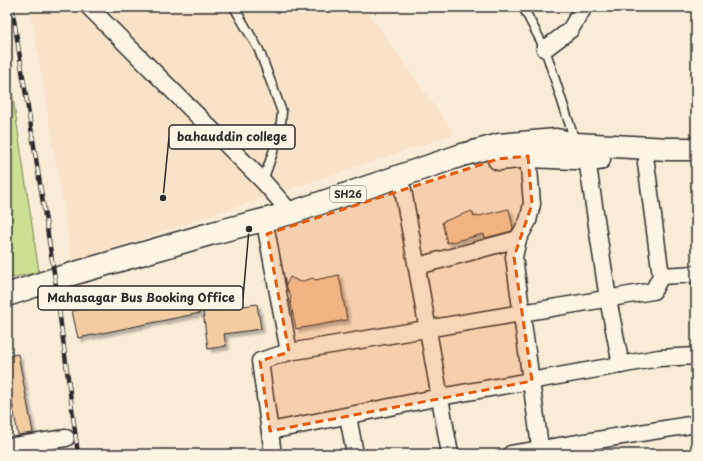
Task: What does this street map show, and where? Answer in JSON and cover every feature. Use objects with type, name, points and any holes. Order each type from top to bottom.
[{"type":"main road","name":"SH26","points":[[7,295],[55,279],[213,233],[291,213],[462,155],[499,145],[556,140],[581,151],[646,163],[696,162]]},
{"type":"main road","name":"SH26","points":[[7,309],[155,264],[267,234],[498,159],[581,151],[696,149]]},
{"type":"street","points":[[89,7],[263,181],[291,213]]},
{"type":"street","points":[[545,48],[570,30],[584,7]]},
{"type":"street","points":[[581,151],[621,365]]},
{"type":"street","points":[[528,156],[532,204],[528,222],[518,239],[514,257],[541,452]]},
{"type":"street","points":[[273,454],[260,361],[289,352],[653,291],[661,276],[646,163]]},
{"type":"street","points":[[403,190],[418,266],[450,454]]},
{"type":"street","points":[[267,234],[289,352]]},
{"type":"street","points":[[418,266],[518,239]]},
{"type":"street","points":[[661,276],[696,274]]},
{"type":"street","points":[[270,431],[440,397],[659,358],[696,356]]},
{"type":"street","points":[[348,416],[355,454]]},
{"type":"street","points":[[511,454],[541,452],[696,424]]},
{"type":"street","points":[[7,447],[66,438]]},
{"type":"lane","points":[[234,7],[259,50],[282,112],[280,132],[263,181]]},
{"type":"lane","points":[[523,7],[545,48],[581,151]]},
{"type":"highlighted area","points":[[528,156],[532,204],[514,257],[532,381],[270,431],[260,361],[289,352],[267,234],[498,159]]},
{"type":"shaded area","points":[[30,7],[364,7],[455,134],[72,262]]},
{"type":"green space","points":[[7,57],[39,272],[7,279]]},
{"type":"building","points":[[509,209],[513,228],[512,231],[485,238],[484,234],[447,243],[442,222],[472,211],[474,217]]},
{"type":"building","points":[[339,275],[347,320],[296,329],[290,301],[291,297],[286,285],[290,277],[300,282],[313,278],[315,280]]},
{"type":"building","points":[[194,286],[200,313],[78,338],[72,311]]},
{"type":"building","points":[[257,304],[261,329],[224,334],[226,346],[208,349],[203,312]]},
{"type":"building","points":[[18,354],[33,433],[18,435],[7,375],[7,356]]},
{"type":"railway","points":[[12,7],[55,279],[78,454]]},
{"type":"place","name":"bahauddin college","points":[[163,198]]},
{"type":"place","name":"Mahasagar Bus Booking Office","points":[[249,229]]}]
